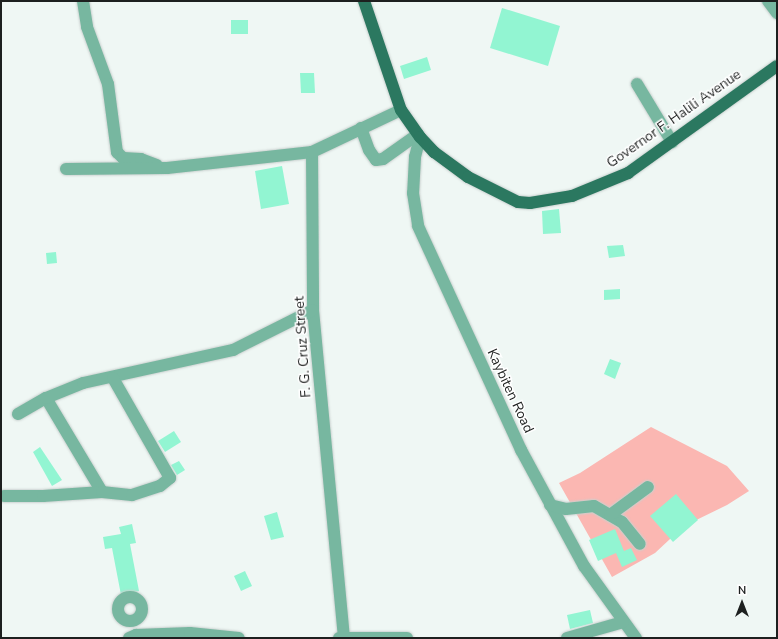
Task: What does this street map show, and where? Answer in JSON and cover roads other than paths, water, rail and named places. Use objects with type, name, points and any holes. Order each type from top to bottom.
[{"type":"main road","name":"Governor F. Halili Avenue","points":[[364,1],[401,110],[419,136],[434,152],[468,177],[518,202],[530,203],[572,196],[596,188],[628,173],[777,66]]},
{"type":"street","points":[[83,1],[87,27],[108,84],[117,152],[123,158],[141,159],[160,167]]},
{"type":"street","points":[[768,1],[777,13]]},
{"type":"street","points":[[637,84],[672,142]]},
{"type":"street","points":[[66,169],[160,167],[312,152],[401,110]]},
{"type":"street","points":[[361,128],[369,150],[376,160],[383,159],[419,136]]},
{"type":"street","name":"Kaybiten Road","points":[[419,136],[415,157],[413,193],[418,226],[521,450],[550,505],[584,566],[636,638]]},
{"type":"street","name":"F. G. Cruz Street","points":[[312,152],[313,310],[344,638]]},
{"type":"street","points":[[18,414],[46,398],[83,383],[113,378],[233,350],[313,310]]},
{"type":"street","points":[[4,496],[43,496],[102,492],[132,495],[160,486],[170,478],[113,378]]},
{"type":"street","points":[[46,398],[102,492]]},
{"type":"street","points":[[610,515],[648,487]]},
{"type":"street","points":[[550,505],[566,509],[594,506],[622,522],[640,544]]},
{"type":"street","points":[[133,621],[133,636],[185,635],[239,638]]},
{"type":"street","points":[[567,638],[623,622]]},
{"type":"street","points":[[339,638],[406,638]]}]
